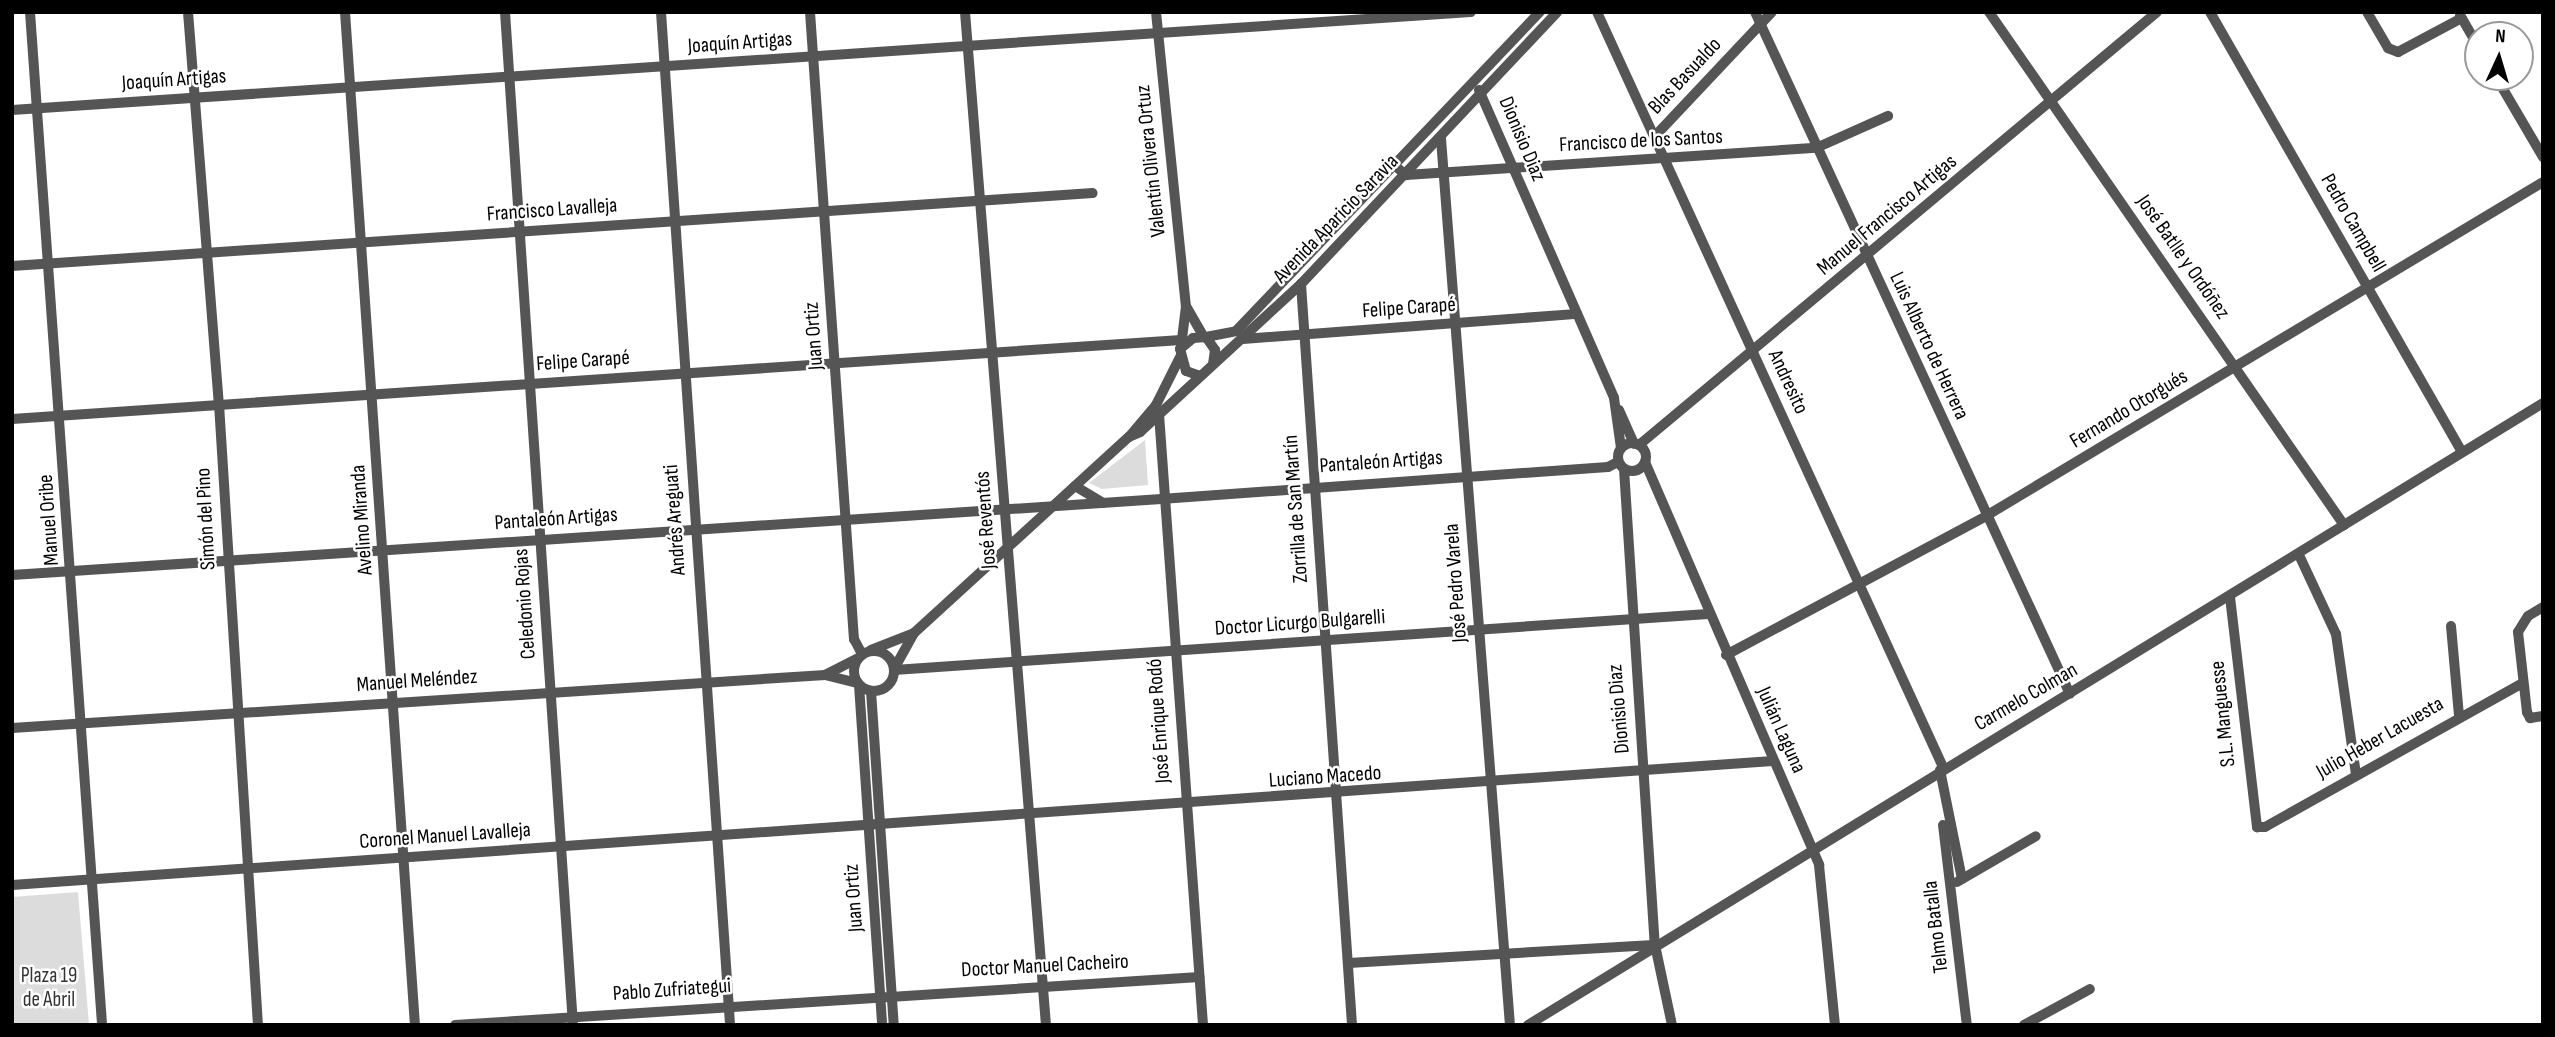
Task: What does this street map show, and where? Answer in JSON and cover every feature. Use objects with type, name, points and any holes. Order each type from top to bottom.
[{"type":"street","name":"Manuel Oribe","points":[[30,12],[72,571],[102,1025]]},
{"type":"street","name":"Simón del Pino","points":[[188,12],[219,404],[235,713],[258,1025]]},
{"type":"street","name":"Avelino Miranda","points":[[345,12],[415,1025]]},
{"type":"street","name":"Celedonio Rojas","points":[[505,12],[573,1021]]},
{"type":"street","name":"Andrés Areguati","points":[[661,12],[730,1025]]},
{"type":"street","name":"Juan Ortiz","points":[[810,12],[855,639],[863,655]]},
{"type":"street","name":"José Reventós","points":[[965,12],[1046,1025]]},
{"type":"street","name":"Valentín Olivera Ortuz","points":[[1156,12],[1186,306],[1180,349]]},
{"type":"street","name":"Joaquín Artigas","points":[[12,110],[968,47],[1158,33],[1307,18],[1471,12]]},
{"type":"street","name":"Avenida Aparicio Saravia","points":[[1205,337],[1236,331],[1540,12]]},
{"type":"street","name":"Andresito","points":[[1597,12],[1656,135],[1942,769],[1962,879]]},
{"type":"street","name":"Luis Alberto de Herrera","points":[[1755,12],[2070,694]]},
{"type":"street","name":"Blas Basualdo","points":[[1656,135],[1772,12]]},
{"type":"street","name":"José Batlle y Ordóñez","points":[[1989,12],[2344,525]]},
{"type":"street","name":"Manuel Francisco Artigas","points":[[1637,444],[1867,257],[2157,12]]},
{"type":"street","name":"Pedro Campbell","points":[[2210,12],[2462,452]]},
{"type":"street","points":[[2367,12],[2388,48],[2398,52],[2460,15]]},
{"type":"street","name":"Avenida Aparicio Saravia","points":[[894,669],[914,633],[1007,546],[1129,437],[1159,414],[1301,284],[1441,139],[1554,13]]},
{"type":"street","name":"Dionisio Diaz","points":[[1472,83],[1482,93],[1614,398],[1621,448],[1655,945],[1672,1025]]},
{"type":"street","points":[[2504,91],[2543,157]]},
{"type":"street","name":"Francisco de los Santos","points":[[1406,175],[1816,148],[1888,116]]},
{"type":"street","name":"José Pedro Varela","points":[[1441,139],[1458,324],[1478,630],[1510,1025]]},
{"type":"street","points":[[1394,165],[1406,175]]},
{"type":"street","name":"Fernando Otorgués","points":[[1726,654],[1986,516],[2543,182]]},
{"type":"street","name":"Francisco Lavalleja","points":[[12,266],[360,240],[518,232],[1093,193]]},
{"type":"street","name":"Zorrilla de San Martín","points":[[1301,284],[1352,1025]]},
{"type":"street","name":"Valentín Olivera Ortuz","points":[[1186,306],[1205,337]]},
{"type":"street","name":"Felipe Carapé","points":[[1244,338],[1577,314]]},
{"type":"street","points":[[1200,376],[1186,371],[1180,349],[1193,338],[1205,337],[1215,350],[1213,364]]},
{"type":"street","name":"Felipe Carapé","points":[[12,419],[1156,343],[1180,349]]},
{"type":"street","name":"Avenida Aparicio Saravia","points":[[1129,437],[1156,405],[1180,349]]},
{"type":"street","points":[[1614,398],[1637,444],[1621,448]]},
{"type":"street","name":"Carmelo Colman","points":[[1528,1025],[1942,769],[2299,555],[2543,403]]},
{"type":"street","name":"José Enrique Rodó","points":[[1159,414],[1161,499],[1203,1025]]},
{"type":"street","name":"Julián Laguna","points":[[1637,444],[1707,614],[1819,865],[1835,1025]]},
{"type":"street","name":"Pantaleón Artigas","points":[[12,575],[1103,503],[1468,475],[1621,466],[1639,470],[1645,463]]},
{"type":"street","points":[[1075,486],[1103,503]]},
{"type":"street","points":[[2299,555],[2336,634],[2356,774]]},
{"type":"street","name":"S.L. Manguesse","points":[[2230,597],[2257,827]]},
{"type":"street","points":[[2543,607],[2528,616],[2518,632],[2527,712],[2530,718],[2543,716]]},
{"type":"street","name":"Doctor Licurgo Bulgarelli","points":[[894,669],[1707,614]]},
{"type":"street","points":[[2451,626],[2459,715]]},
{"type":"street","name":"Avenida Aparicio Saravia","points":[[863,655],[914,633]]},
{"type":"street","points":[[886,654],[894,669],[886,688],[871,691],[858,684],[854,668],[863,655],[886,654]]},
{"type":"street","name":"Manuel Meléndez","points":[[825,675],[863,655]]},
{"type":"street","name":"Manuel Meléndez","points":[[12,728],[706,681],[825,675],[858,684]]},
{"type":"street","name":"Julio Heber Lacuesta","points":[[2257,827],[2264,827],[2459,715],[2524,683]]},
{"type":"street","name":"Juan Ortiz","points":[[858,684],[867,826],[886,994],[894,1025]]},
{"type":"street","name":"Juan Ortiz","points":[[871,691],[880,825],[886,994],[882,1025]]},
{"type":"street","name":"Luciano Macedo","points":[[880,825],[1644,774],[1773,761]]},
{"type":"street","name":"Coronel Manuel Lavalleja","points":[[12,885],[880,825]]},
{"type":"street","name":"Telmo Batalla","points":[[1943,825],[1967,1025]]},
{"type":"street","points":[[1951,885],[2036,836]]},
{"type":"street","points":[[1349,963],[1655,945]]},
{"type":"street","name":"Doctor Manuel Cacheiro","points":[[886,994],[1199,977]]},
{"type":"street","points":[[2024,1025],[2090,989]]},
{"type":"street","name":"Pablo Zufriategui","points":[[455,1025],[573,1021],[886,994]]},
{"type":"green space","points":[[1145,440],[1148,485],[1102,489],[1089,483]]},
{"type":"green space","name":"Plaza 19 de Abril","points":[[78,892],[89,1025],[12,1025],[12,897]]}]
